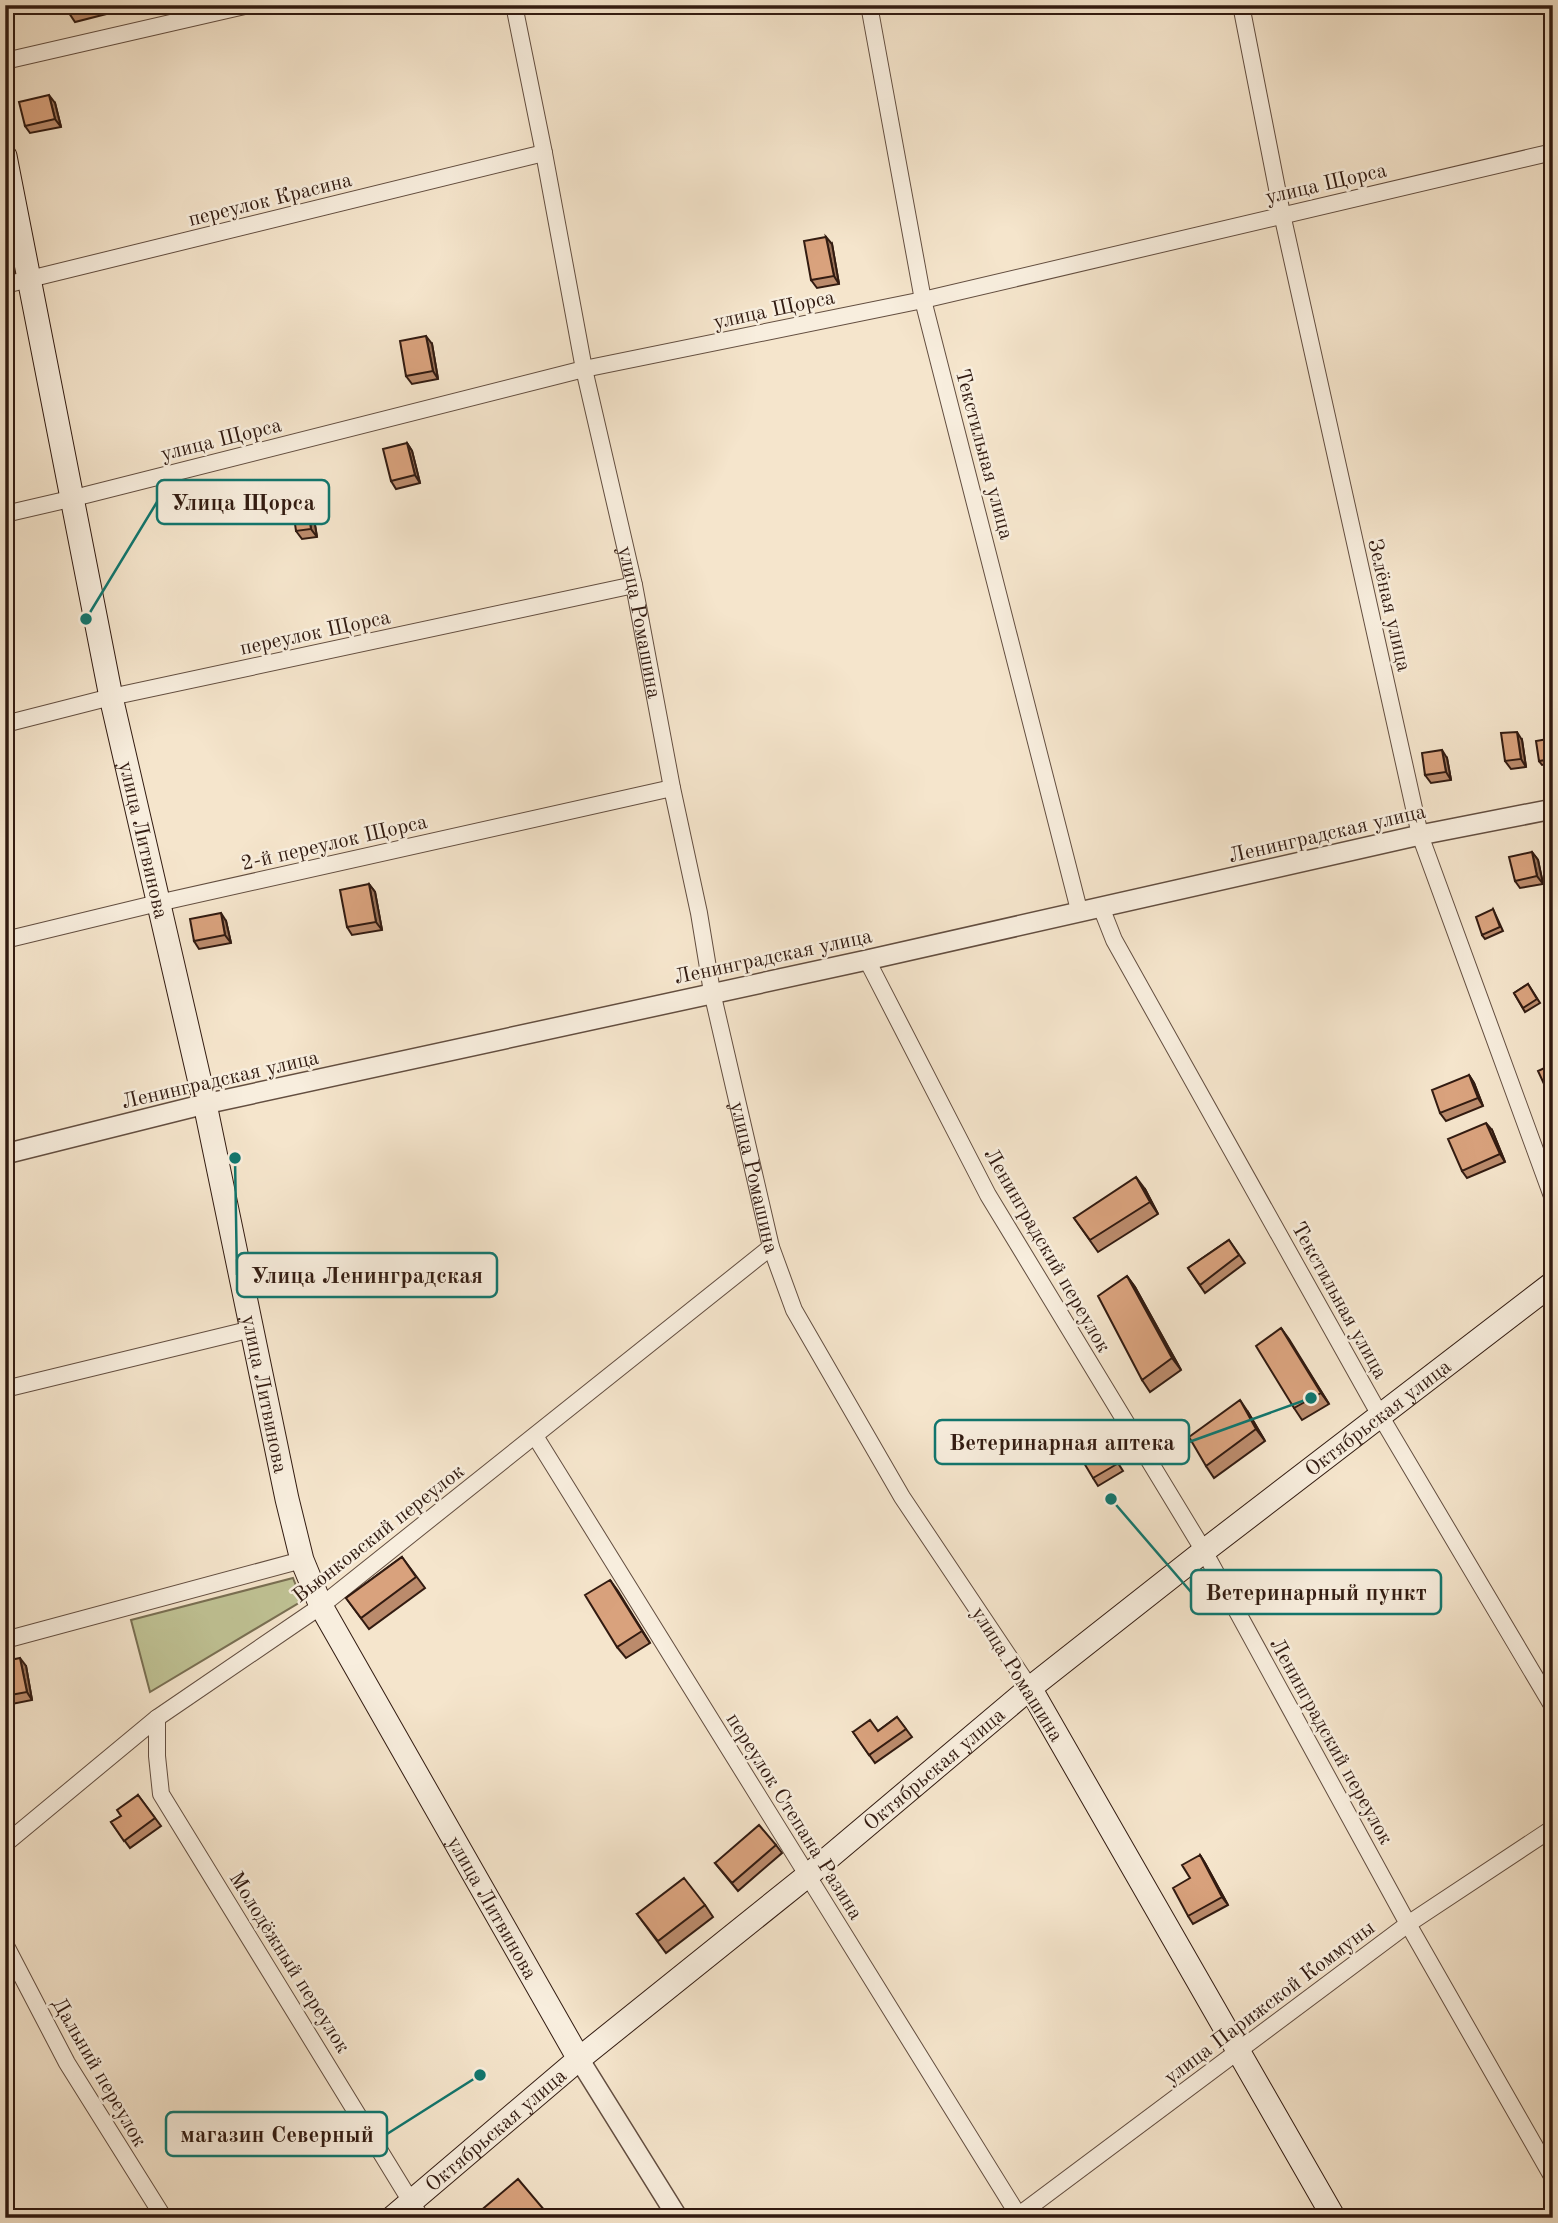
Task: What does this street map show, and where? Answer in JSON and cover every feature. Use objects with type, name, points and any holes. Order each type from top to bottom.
[{"type":"main road","name":"улица Литвинова","points":[[5,156],[111,696],[205,1104],[302,1560],[321,1605],[579,2059]]},
{"type":"main road","name":"Октябрьская улица","points":[[392,2218],[416,2209],[579,2059],[807,1876],[1030,1688],[1553,1283]]},
{"type":"main road","name":"улица Ромашина","points":[[1030,1688],[1334,2218]]},
{"type":"street","points":[[5,61],[249,5]]},
{"type":"street","name":"улица Ромашина","points":[[514,5],[583,369],[634,585],[672,788],[699,913],[712,992],[771,1247],[794,1310],[902,1497],[1030,1688]]},
{"type":"street","name":"Текстильная улица","points":[[869,5],[923,300],[1079,910]]},
{"type":"street","name":"Зелёная улица","points":[[1241,5],[1282,214],[1420,835],[1553,1199]]},
{"type":"street","name":"улица Щорса","points":[[5,514],[583,369],[923,300],[1553,152]]},
{"type":"street","name":"переулок Красина","points":[[5,285],[544,153]]},
{"type":"street","name":"переулок Щорса","points":[[5,724],[111,696],[634,585]]},
{"type":"street","name":"2-й переулок Щорса","points":[[5,940],[672,788]]},
{"type":"street","name":"Ленинградская улица","points":[[5,1154],[205,1104],[867,960],[1420,835],[1553,809]]},
{"type":"street","name":"Текстильная улица","points":[[1101,907],[1114,940],[1381,1417],[1553,1707]]},
{"type":"street","name":"Ленинградский переулок","points":[[867,960],[988,1195],[1204,1551],[1408,1924],[1553,2178]]},
{"type":"street","name":"Вьюнковский переулок","points":[[5,1844],[157,1718],[321,1605],[771,1247]]},
{"type":"street","points":[[5,1389],[251,1329]]},
{"type":"street","name":"переулок Степана Разина","points":[[535,1436],[1018,2217]]},
{"type":"street","points":[[5,1640],[302,1560]]},
{"type":"street","name":"Молодёжный переулок","points":[[157,1718],[161,1794],[416,2209]]},
{"type":"street","name":"улица Парижской Коммуны","points":[[1018,2217],[1408,1924],[1553,1828]]},
{"type":"street","name":"Дальний переулок","points":[[5,1944],[66,2063],[163,2218]]},
{"type":"street","name":"улица Литвинова","points":[[579,2059],[678,2218]]},
{"type":"green space","points":[[293,1578],[302,1601],[150,1692],[131,1620]]},
{"type":"building","points":[[65,5],[86,5],[67,10]]},
{"type":"building","points":[[49,95],[55,119],[25,126],[19,102]]},
{"type":"building","points":[[826,237],[834,276],[811,280],[804,241]]},
{"type":"building","points":[[426,336],[433,371],[406,376],[400,341]]},
{"type":"building","points":[[407,443],[415,475],[391,481],[383,449]]},
{"type":"building","points":[[306,494],[311,529],[296,531],[291,496]]},
{"type":"building","points":[[1517,732],[1521,759],[1505,761],[1501,733]]},
{"type":"building","points":[[1548,739],[1552,759],[1539,761],[1536,741]]},
{"type":"building","points":[[1442,750],[1446,772],[1425,775],[1422,753]]},
{"type":"building","points":[[1532,852],[1537,876],[1515,881],[1509,857]]},
{"type":"building","points":[[369,884],[376,922],[347,927],[340,890]]},
{"type":"building","points":[[1493,909],[1500,927],[1482,935],[1476,917]]},
{"type":"building","points":[[221,913],[225,935],[194,941],[190,919]]},
{"type":"building","points":[[1528,984],[1537,999],[1523,1008],[1514,993]]},
{"type":"building","points":[[1553,1064],[1553,1080],[1544,1084],[1538,1071]]},
{"type":"building","points":[[1469,1075],[1478,1098],[1440,1113],[1432,1090]]},
{"type":"building","points":[[1486,1123],[1500,1154],[1462,1171],[1448,1139]]},
{"type":"building","points":[[1136,1177],[1150,1202],[1090,1240],[1074,1218]]},
{"type":"building","points":[[1229,1240],[1239,1255],[1200,1285],[1188,1268]]},
{"type":"building","points":[[1127,1276],[1172,1358],[1142,1380],[1098,1296]]},
{"type":"building","points":[[1281,1328],[1321,1393],[1294,1408],[1256,1346]]},
{"type":"building","points":[[1240,1400],[1256,1429],[1206,1466],[1189,1437]]},
{"type":"building","points":[[1102,1438],[1117,1464],[1093,1478],[1078,1453]]},
{"type":"building","points":[[402,1557],[416,1577],[361,1618],[346,1598]]},
{"type":"building","points":[[610,1580],[642,1631],[617,1647],[585,1595]]},
{"type":"building","points":[[20,1658],[27,1692],[5,1696],[5,1661]]},
{"type":"building","points":[[897,1717],[906,1729],[869,1755],[853,1732],[870,1720],[878,1731]]},
{"type":"building","points":[[138,1795],[155,1818],[124,1841],[111,1822],[121,1816],[117,1810]]},
{"type":"building","points":[[759,1825],[776,1845],[732,1883],[715,1863]]},
{"type":"building","points":[[1200,1855],[1222,1897],[1188,1916],[1173,1888],[1190,1878],[1182,1865]]},
{"type":"building","points":[[684,1878],[705,1905],[658,1941],[637,1914]]},
{"type":"building","points":[[518,2179],[551,2218],[472,2218]]},
{"type":"place","name":"Улица Щорса","points":[[86,619]]},
{"type":"place","name":"Улица Ленинградская","points":[[235,1158]]},
{"type":"place","name":"Ветеринарная аптека","points":[[1311,1398]]},
{"type":"place","name":"Ветеринарный пункт","points":[[1111,1499]]},
{"type":"place","name":"магазин Северный","points":[[480,2075]]}]
